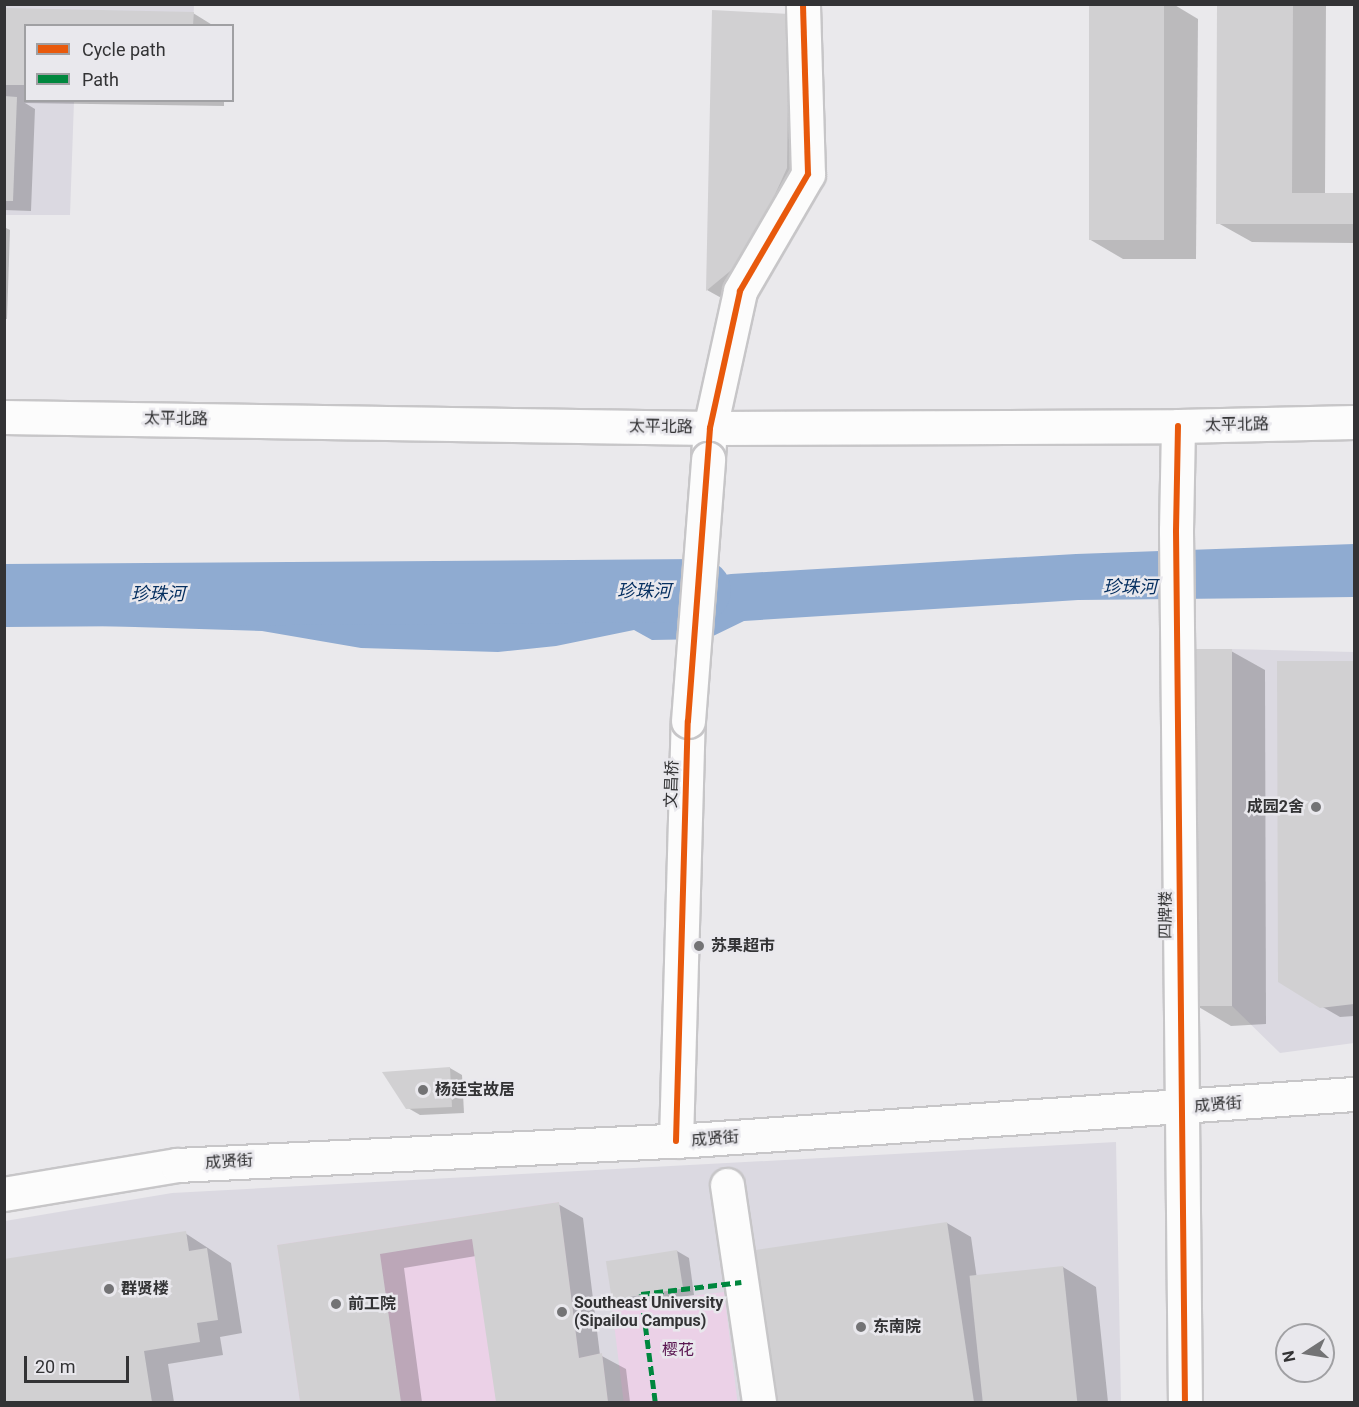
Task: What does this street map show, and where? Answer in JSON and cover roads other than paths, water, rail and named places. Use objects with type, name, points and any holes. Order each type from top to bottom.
[{"type":"street","name":"文昌桥","points":[[676,1141],[688,721],[709,443],[740,291],[808,174],[803,4]]},
{"type":"street","name":"太平北路","points":[[4,417],[709,443],[1354,422]]},
{"type":"street","name":"四牌楼","points":[[1178,426],[1176,531],[1180,1107],[1185,1402]]},
{"type":"street","name":"成贤街","points":[[4,1194],[177,1165],[676,1141],[1354,1094]]},
{"type":"street","points":[[727,1185],[759,1402]]},
{"type":"water","points":[[1354,544],[1354,597],[1078,600],[744,621],[707,639],[652,640],[634,630],[556,646],[498,652],[361,648],[262,631],[5,623],[5,584],[214,593],[282,602],[351,606],[537,602],[731,574],[1076,554]]},
{"type":"waterway","name":"珍珠河","points":[[4,595],[699,590]]},
{"type":"place","name":"成园2舍","points":[[1316,807]]},
{"type":"place","name":"苏果超市","points":[[699,946]]},
{"type":"place","name":"杨廷宝故居","points":[[423,1090]]},
{"type":"place","name":"群贤楼","points":[[109,1289]]},
{"type":"place","name":"前工院","points":[[336,1304]]},
{"type":"place","name":"Southeast University (Sipailou Campus)","points":[[562,1312]]},
{"type":"place","name":"东南院","points":[[861,1327]]},
{"type":"park label","name":"樱花","points":[[678,1350]]}]
